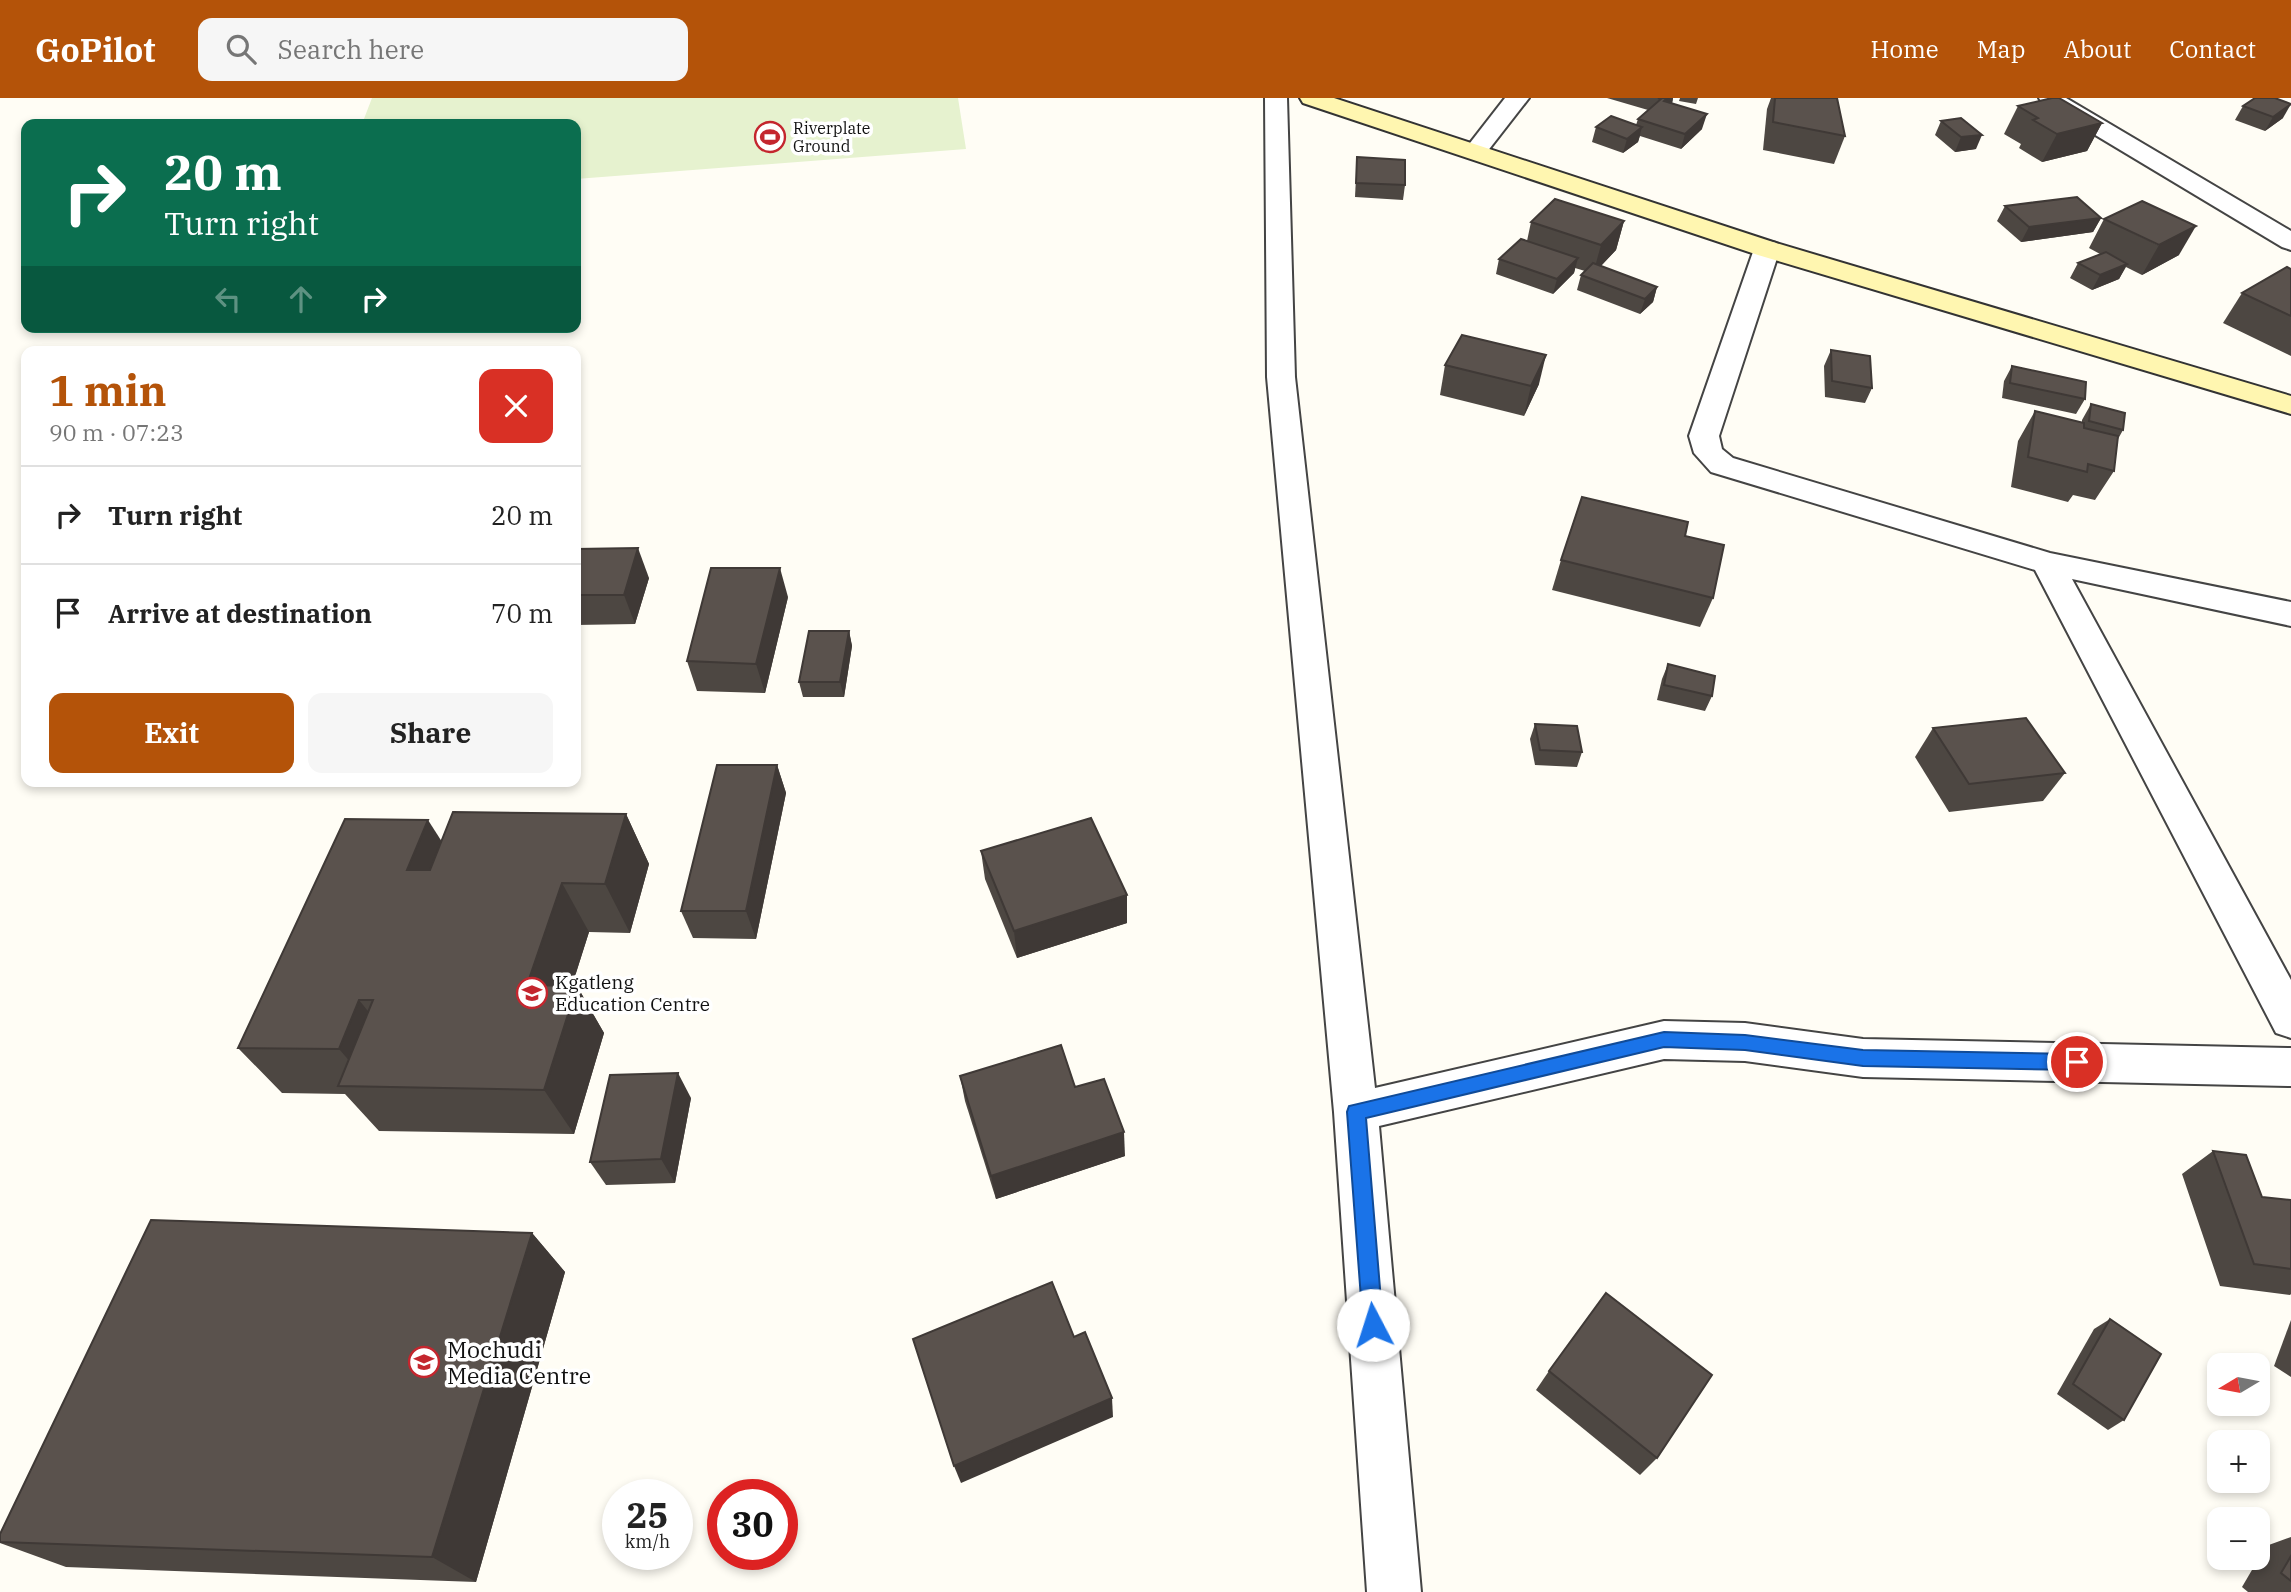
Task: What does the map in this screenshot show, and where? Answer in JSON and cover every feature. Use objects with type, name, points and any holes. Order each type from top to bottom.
[{"type":"street","points":[[1276,98],[1281,377],[1356,1112],[1394,1592]]},
{"type":"street","points":[[1311,98],[1767,248],[2291,405]]},
{"type":"street","points":[[1475,152],[1518,98]]},
{"type":"street","points":[[2058,103],[2098,98]]},
{"type":"street","points":[[2058,103],[2291,242]]},
{"type":"street","points":[[1767,248],[1704,436],[1704,447],[1711,457],[1722,465],[2047,563],[2291,614]]},
{"type":"street","points":[[2047,563],[2291,1020]]},
{"type":"street","points":[[1356,1112],[1664,1040],[1745,1042],[1863,1058],[2291,1067]]},
{"type":"green space","name":"Riverplate Ground","points":[[372,98],[958,98],[966,149],[581,179],[581,119],[364,119]]},
{"type":"building","points":[[1658,98],[1667,98],[1664,101],[1707,114],[1685,134],[1638,119],[1661,99]]},
{"type":"building","points":[[1775,98],[1837,98],[1845,136],[1773,122]]},
{"type":"building","points":[[2059,98],[2102,123],[2057,134],[2033,120],[2038,118],[2018,106]]},
{"type":"building","points":[[2255,98],[2275,98],[2291,104],[2273,117],[2243,106]]},
{"type":"building","points":[[1611,116],[1642,127],[1627,139],[1596,127]]},
{"type":"building","points":[[1961,118],[1982,135],[1961,137],[1941,121]]},
{"type":"building","points":[[1357,157],[1405,160],[1405,185],[1356,183]]},
{"type":"building","points":[[2077,197],[2101,218],[2029,227],[2005,206]]},
{"type":"building","points":[[1555,199],[1624,221],[1601,245],[1531,222]]},
{"type":"building","points":[[2142,201],[2196,226],[2159,245],[2104,219]]},
{"type":"building","points":[[1521,239],[1578,258],[1557,279],[1499,259]]},
{"type":"building","points":[[2106,252],[2127,264],[2100,275],[2078,263]]},
{"type":"building","points":[[1593,263],[1657,287],[1645,299],[1581,275]]},
{"type":"building","points":[[2287,267],[2291,269],[2291,316],[2242,293]]},
{"type":"building","points":[[1462,335],[1546,355],[1531,386],[1445,365]]},
{"type":"building","points":[[1831,350],[1870,356],[1872,388],[1832,381]]},
{"type":"building","points":[[2012,366],[2086,382],[2085,399],[2010,383]]},
{"type":"building","points":[[2091,404],[2125,413],[2123,430],[2089,421]]},
{"type":"building","points":[[2035,411],[2084,423],[2084,428],[2118,436],[2114,471],[2088,464],[2087,472],[2028,457]]},
{"type":"building","points":[[1582,497],[1688,522],[1685,536],[1724,545],[1713,598],[1561,560]]},
{"type":"building","points":[[638,548],[624,595],[581,595],[581,549]]},
{"type":"building","points":[[711,568],[780,568],[756,664],[687,661]]},
{"type":"building","points":[[809,631],[849,631],[840,682],[799,682]]},
{"type":"building","points":[[1668,664],[1715,676],[1712,696],[1664,685]]},
{"type":"building","points":[[2026,718],[2065,773],[1969,784],[1933,728]]},
{"type":"building","points":[[1535,724],[1577,726],[1582,752],[1540,750]]},
{"type":"building","points":[[717,765],[777,765],[746,911],[681,911]]},
{"type":"building","points":[[453,812],[626,814],[605,884],[562,883],[527,985],[577,986],[544,1090],[338,1086],[373,1000],[359,1000],[339,1049],[238,1048],[345,819],[428,820],[407,870],[430,870]]},
{"type":"building","points":[[1091,818],[1127,895],[1014,931],[981,851]]},
{"type":"building","points":[[1061,1045],[1075,1087],[1104,1079],[1124,1132],[991,1176],[960,1076]]},
{"type":"building","points":[[678,1073],[661,1159],[590,1162],[610,1075]]},
{"type":"building","points":[[2213,1151],[2246,1155],[2262,1197],[2291,1200],[2291,1269],[2254,1264]]},
{"type":"building","points":[[151,1220],[532,1233],[432,1557],[0,1542],[0,1534]]},
{"type":"building","points":[[1052,1282],[1074,1337],[1085,1332],[1112,1398],[954,1466],[913,1339]]},
{"type":"building","points":[[1606,1293],[1712,1375],[1657,1458],[1549,1371]]},
{"type":"building","points":[[2110,1319],[2161,1354],[2124,1420],[2073,1384]]},
{"type":"building","points":[[2291,1556],[2291,1581],[2281,1573]]},
{"type":"place","name":"Riverplate Ground","points":[[770,137]]},
{"type":"place","name":"Kgatleng Education Centre","points":[[532,993]]},
{"type":"place","name":"Mochudi Media Centre","points":[[424,1362]]},
{"type":"route","points":[[1373,1325],[1356,1112],[1664,1040],[1745,1042],[1863,1058],[2077,1062]]}]
